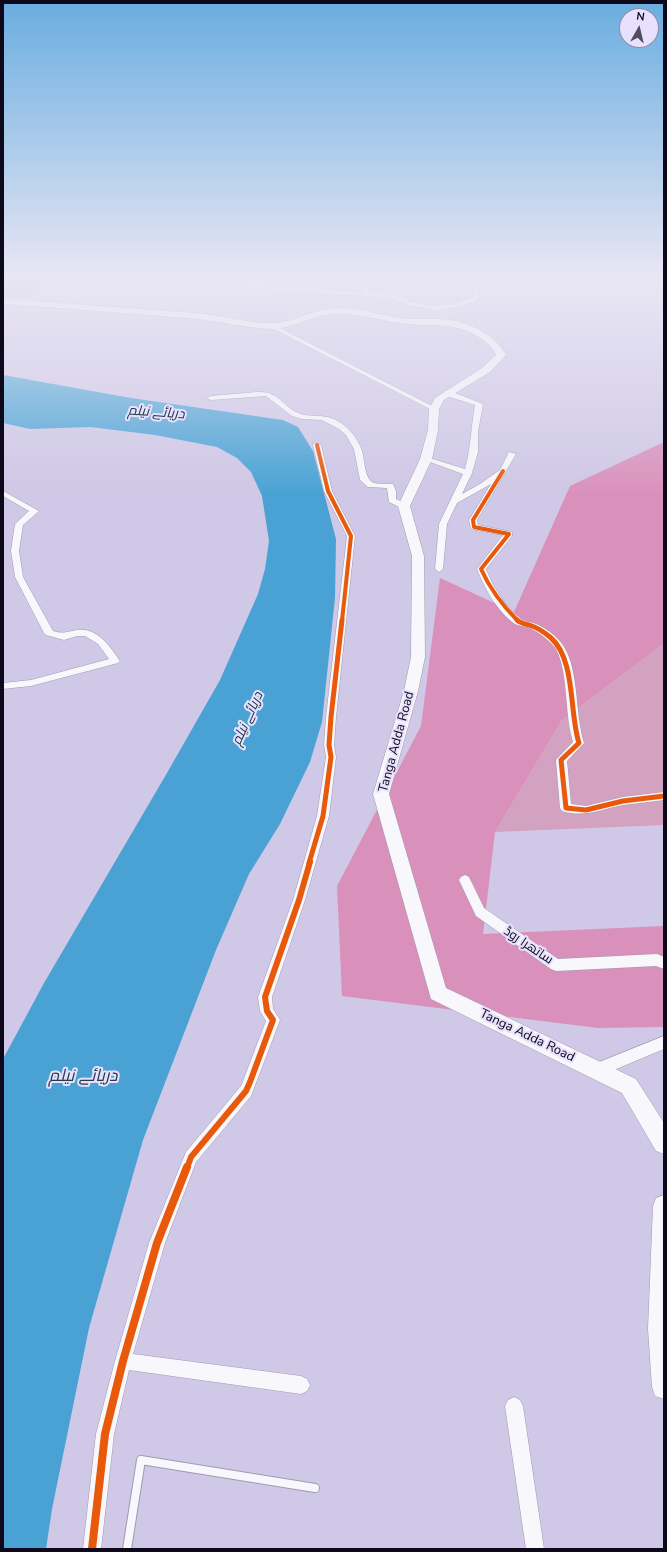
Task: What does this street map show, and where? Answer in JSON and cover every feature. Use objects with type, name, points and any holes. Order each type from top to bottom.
[{"type":"main road","points":[[404,506],[426,459],[433,430],[434,409],[440,398],[486,370],[501,355],[498,348]]},
{"type":"main road","name":"Tanga Adda Road","points":[[404,506],[418,556],[418,658],[412,691],[381,794],[438,993],[629,1086],[664,1143]]},
{"type":"main road","points":[[664,1206],[660,1329],[664,1387]]},
{"type":"street","points":[[439,569],[443,524],[468,473],[474,452],[474,432],[480,404],[447,393]]},
{"type":"street","points":[[211,398],[266,394],[279,400],[288,411],[300,416],[325,418],[338,425],[350,433],[358,449],[363,466],[363,478],[370,485],[390,486],[392,491],[392,500],[404,506]]},
{"type":"street","points":[[92,1549],[105,1434],[123,1361],[158,1243],[191,1157],[246,1091],[273,1020],[267,1011],[265,997],[299,900],[323,816],[331,757],[329,745],[331,717],[351,536],[348,526],[334,506],[326,489],[318,445]]},
{"type":"street","points":[[512,454],[473,520],[474,528],[509,534],[480,569],[487,583],[505,608],[519,622],[533,626],[550,637],[560,648],[568,674],[575,731],[579,743],[561,760],[566,808],[586,810],[623,801],[664,796]]},
{"type":"street","points":[[426,459],[468,473]]},
{"type":"street","points":[[453,502],[483,486],[503,471]]},
{"type":"street","points":[[3,493],[35,511],[19,524],[15,551],[19,577],[49,633],[64,637],[77,633],[88,633],[101,642],[115,661],[31,684],[3,686]]},
{"type":"street","name":"ساتھرا روڈ","points":[[465,880],[480,912],[556,965],[657,960],[664,963]]},
{"type":"street","points":[[597,1070],[664,1042]]},
{"type":"street","points":[[123,1361],[301,1385]]},
{"type":"street","points":[[514,1406],[535,1549]]},
{"type":"lane","points":[[316,348],[434,409]]},
{"type":"lane","points":[[127,1549],[141,1460],[315,1488]]},
{"type":"shaded area","points":[[664,442],[664,643],[562,720],[495,832],[483,934],[664,926],[664,1027],[598,1028],[342,996],[337,886],[421,726],[440,578],[514,612],[570,486]]},
{"type":"shaded area","points":[[664,643],[664,825],[495,832],[562,720]]},
{"type":"water","name":"دریائے نیلم","points":[[3,375],[131,398],[283,420],[298,427],[313,451],[336,539],[335,598],[322,722],[310,762],[280,824],[249,874],[216,950],[143,1140],[89,1328],[52,1509],[46,1549],[3,1549],[3,1059],[44,983],[220,680],[258,594],[265,569],[269,541],[262,496],[251,472],[237,458],[217,447],[155,435],[90,427],[30,429],[3,423]]},
{"type":"cycle path","points":[[92,1549],[105,1434],[123,1361],[157,1243],[191,1157],[246,1091],[250,1082],[273,1020],[267,1011],[265,997],[299,900],[323,816],[331,757],[329,745],[331,717],[351,536],[346,524],[334,506],[328,491],[317,445]]},
{"type":"cycle path","points":[[503,471],[473,520],[474,527],[509,534],[481,569],[487,583],[505,608],[519,622],[533,626],[550,637],[560,648],[568,674],[575,731],[579,743],[561,760],[566,808],[586,810],[623,801],[664,796]]}]
